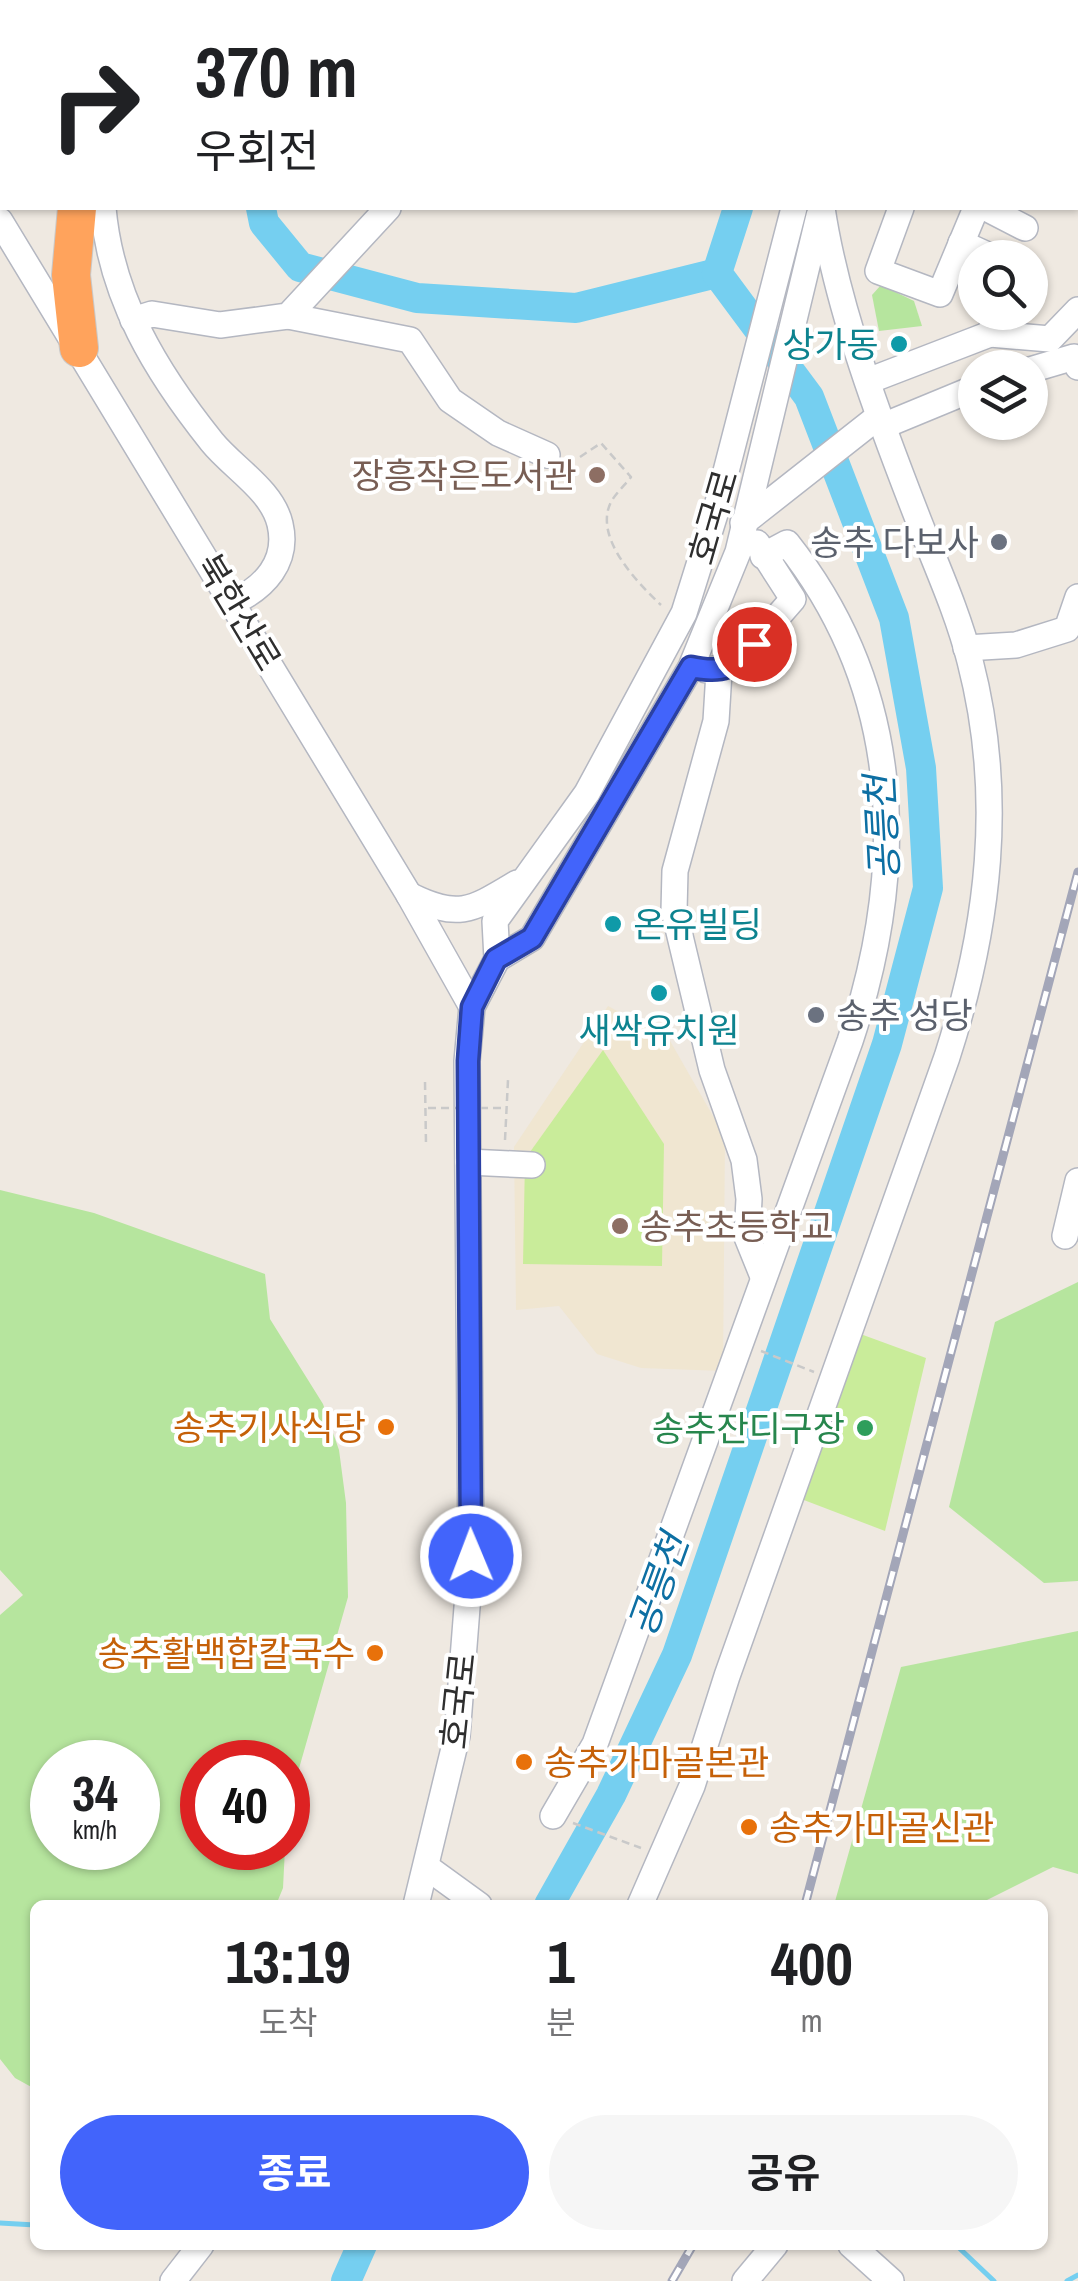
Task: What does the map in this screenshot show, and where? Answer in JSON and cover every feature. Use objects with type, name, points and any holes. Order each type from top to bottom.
[{"type":"highway","points":[[77,210],[71,275],[80,348]]},
{"type":"street","points":[[103,210],[116,284],[133,320],[169,384],[214,444],[274,508],[281,526],[276,568],[254,592],[233,602]]},
{"type":"street","points":[[288,316],[386,210]]},
{"type":"street","points":[[788,286],[794,210]]},
{"type":"street","points":[[788,286],[821,210]]},
{"type":"street","points":[[642,1900],[692,1786],[970,985],[986,899],[992,835],[985,743],[966,648],[881,421],[827,242],[822,210]]},
{"type":"street","points":[[901,210],[878,271],[940,294],[958,250]]},
{"type":"street","points":[[962,240],[975,210]]},
{"type":"street","points":[[990,210],[1025,228]]},
{"type":"street","name":"북한산로","points":[[0,221],[409,894],[472,1007]]},
{"type":"street","name":"호국로","points":[[418,1900],[456,1736],[471,1556],[468,1162],[472,1007],[496,959],[496,922],[521,880],[587,793],[662,661],[684,612],[750,383],[788,286]]},
{"type":"street","name":"호국로","points":[[496,959],[532,938],[691,667],[738,552],[772,401],[788,286]]},
{"type":"street","points":[[1014,330],[1050,340],[1078,310]]},
{"type":"street","points":[[133,320],[152,314],[220,324],[288,316],[410,340],[450,400],[498,432],[546,455]]},
{"type":"street","points":[[868,381],[980,330]]},
{"type":"street","points":[[1048,366],[1077,359]]},
{"type":"street","points":[[743,523],[881,421],[958,394]]},
{"type":"street","points":[[691,667],[719,672],[734,667],[793,599],[743,523],[715,514]]},
{"type":"street","points":[[553,1816],[595,1744],[738,1354],[762,1274],[869,982],[880,941],[886,847],[880,748],[841,622],[787,543],[763,556]]},
{"type":"street","points":[[966,648],[1016,645],[1067,630],[1078,597]]},
{"type":"street","points":[[719,672],[716,720],[680,852],[674,910],[712,1070],[744,1160],[750,1199],[748,1237],[762,1274]]},
{"type":"street","points":[[409,894],[433,907],[472,910],[521,880]]},
{"type":"street","points":[[468,1162],[532,1165]]},
{"type":"street","points":[[1065,1236],[1078,1181]]},
{"type":"street","points":[[428,1868],[472,1900]]},
{"type":"street","points":[[173,2281],[196,2250]]},
{"type":"street","points":[[745,2281],[771,2250]]},
{"type":"street","points":[[856,2250],[890,2281]]},
{"type":"path","points":[[580,457],[601,442],[632,477],[610,504],[608,522],[622,566],[660,605]]},
{"type":"path","points":[[504,1152],[508,1080]]},
{"type":"path","points":[[425,1082],[426,1145]]},
{"type":"path","points":[[428,1108],[506,1108]]},
{"type":"path","points":[[749,1346],[816,1372]]},
{"type":"path","points":[[553,1816],[648,1850]]},
{"type":"shaded area","name":"송추초등학교","points":[[608,1006],[669,1039],[725,1137],[723,1371],[641,1368],[597,1354],[559,1306],[516,1310],[514,1147]]},
{"type":"green space","points":[[881,285],[914,301],[922,326],[879,331],[872,295]]},
{"type":"green space","points":[[603,1050],[664,1144],[662,1266],[523,1264],[525,1159]]},
{"type":"green space","points":[[0,1190],[94,1213],[265,1274],[270,1319],[323,1404],[339,1450],[346,1503],[348,1597],[307,1740],[180,1740],[180,1870],[284,1870],[283,1888],[278,1900],[30,1900],[30,2086],[15,2078],[0,2059],[0,1615],[23,1595],[0,1570]]},
{"type":"green space","points":[[1078,1282],[1078,1581],[1044,1583],[949,1507],[995,1322]]},
{"type":"green space","name":"송추잔디구장","points":[[855,1332],[926,1358],[885,1531],[796,1497]]},
{"type":"green space","points":[[1078,1631],[1078,1874],[1053,1867],[987,1900],[835,1900],[901,1667]]},
{"type":"waterway","points":[[261,210],[264,223],[300,267],[417,298],[576,308],[717,273]]},
{"type":"waterway","name":"공릉천","points":[[552,1900],[611,1795],[677,1655],[887,1044],[928,888],[921,768],[894,618],[809,397],[717,273],[737,210]]},
{"type":"waterway","points":[[560,1883],[565,1900]]},
{"type":"waterway","points":[[0,2223],[30,2225]]},
{"type":"waterway","name":"공릉천","points":[[346,2281],[360,2250]]},
{"type":"waterway","points":[[961,2250],[994,2281]]},
{"type":"waterway","points":[[1067,2281],[1078,2275]]},
{"type":"railway","points":[[806,1900],[1078,872]]},
{"type":"railway","points":[[672,2281],[690,2250]]},
{"type":"place","name":"상가동","points":[[899,344]]},
{"type":"place","name":"장흥작은도서관","points":[[597,475]]},
{"type":"place","name":"송추 다보사","points":[[999,542]]},
{"type":"place","name":"온유빌딩","points":[[613,924]]},
{"type":"place","name":"새싹유치원","points":[[659,993]]},
{"type":"place","name":"송추 성당","points":[[816,1015]]},
{"type":"place","name":"송추초등학교","points":[[620,1226]]},
{"type":"place","name":"송추기사식당","points":[[386,1427]]},
{"type":"place","name":"송추잔디구장","points":[[865,1428]]},
{"type":"place","name":"송추활백합칼국수","points":[[375,1653]]},
{"type":"place","name":"송추가마골본관","points":[[524,1762]]},
{"type":"place","name":"송추가마골신관","points":[[749,1827]]},
{"type":"route","points":[[471,1556],[468,1061],[472,1007],[496,959],[532,938],[691,667],[719,672],[734,667],[754,644]]}]
